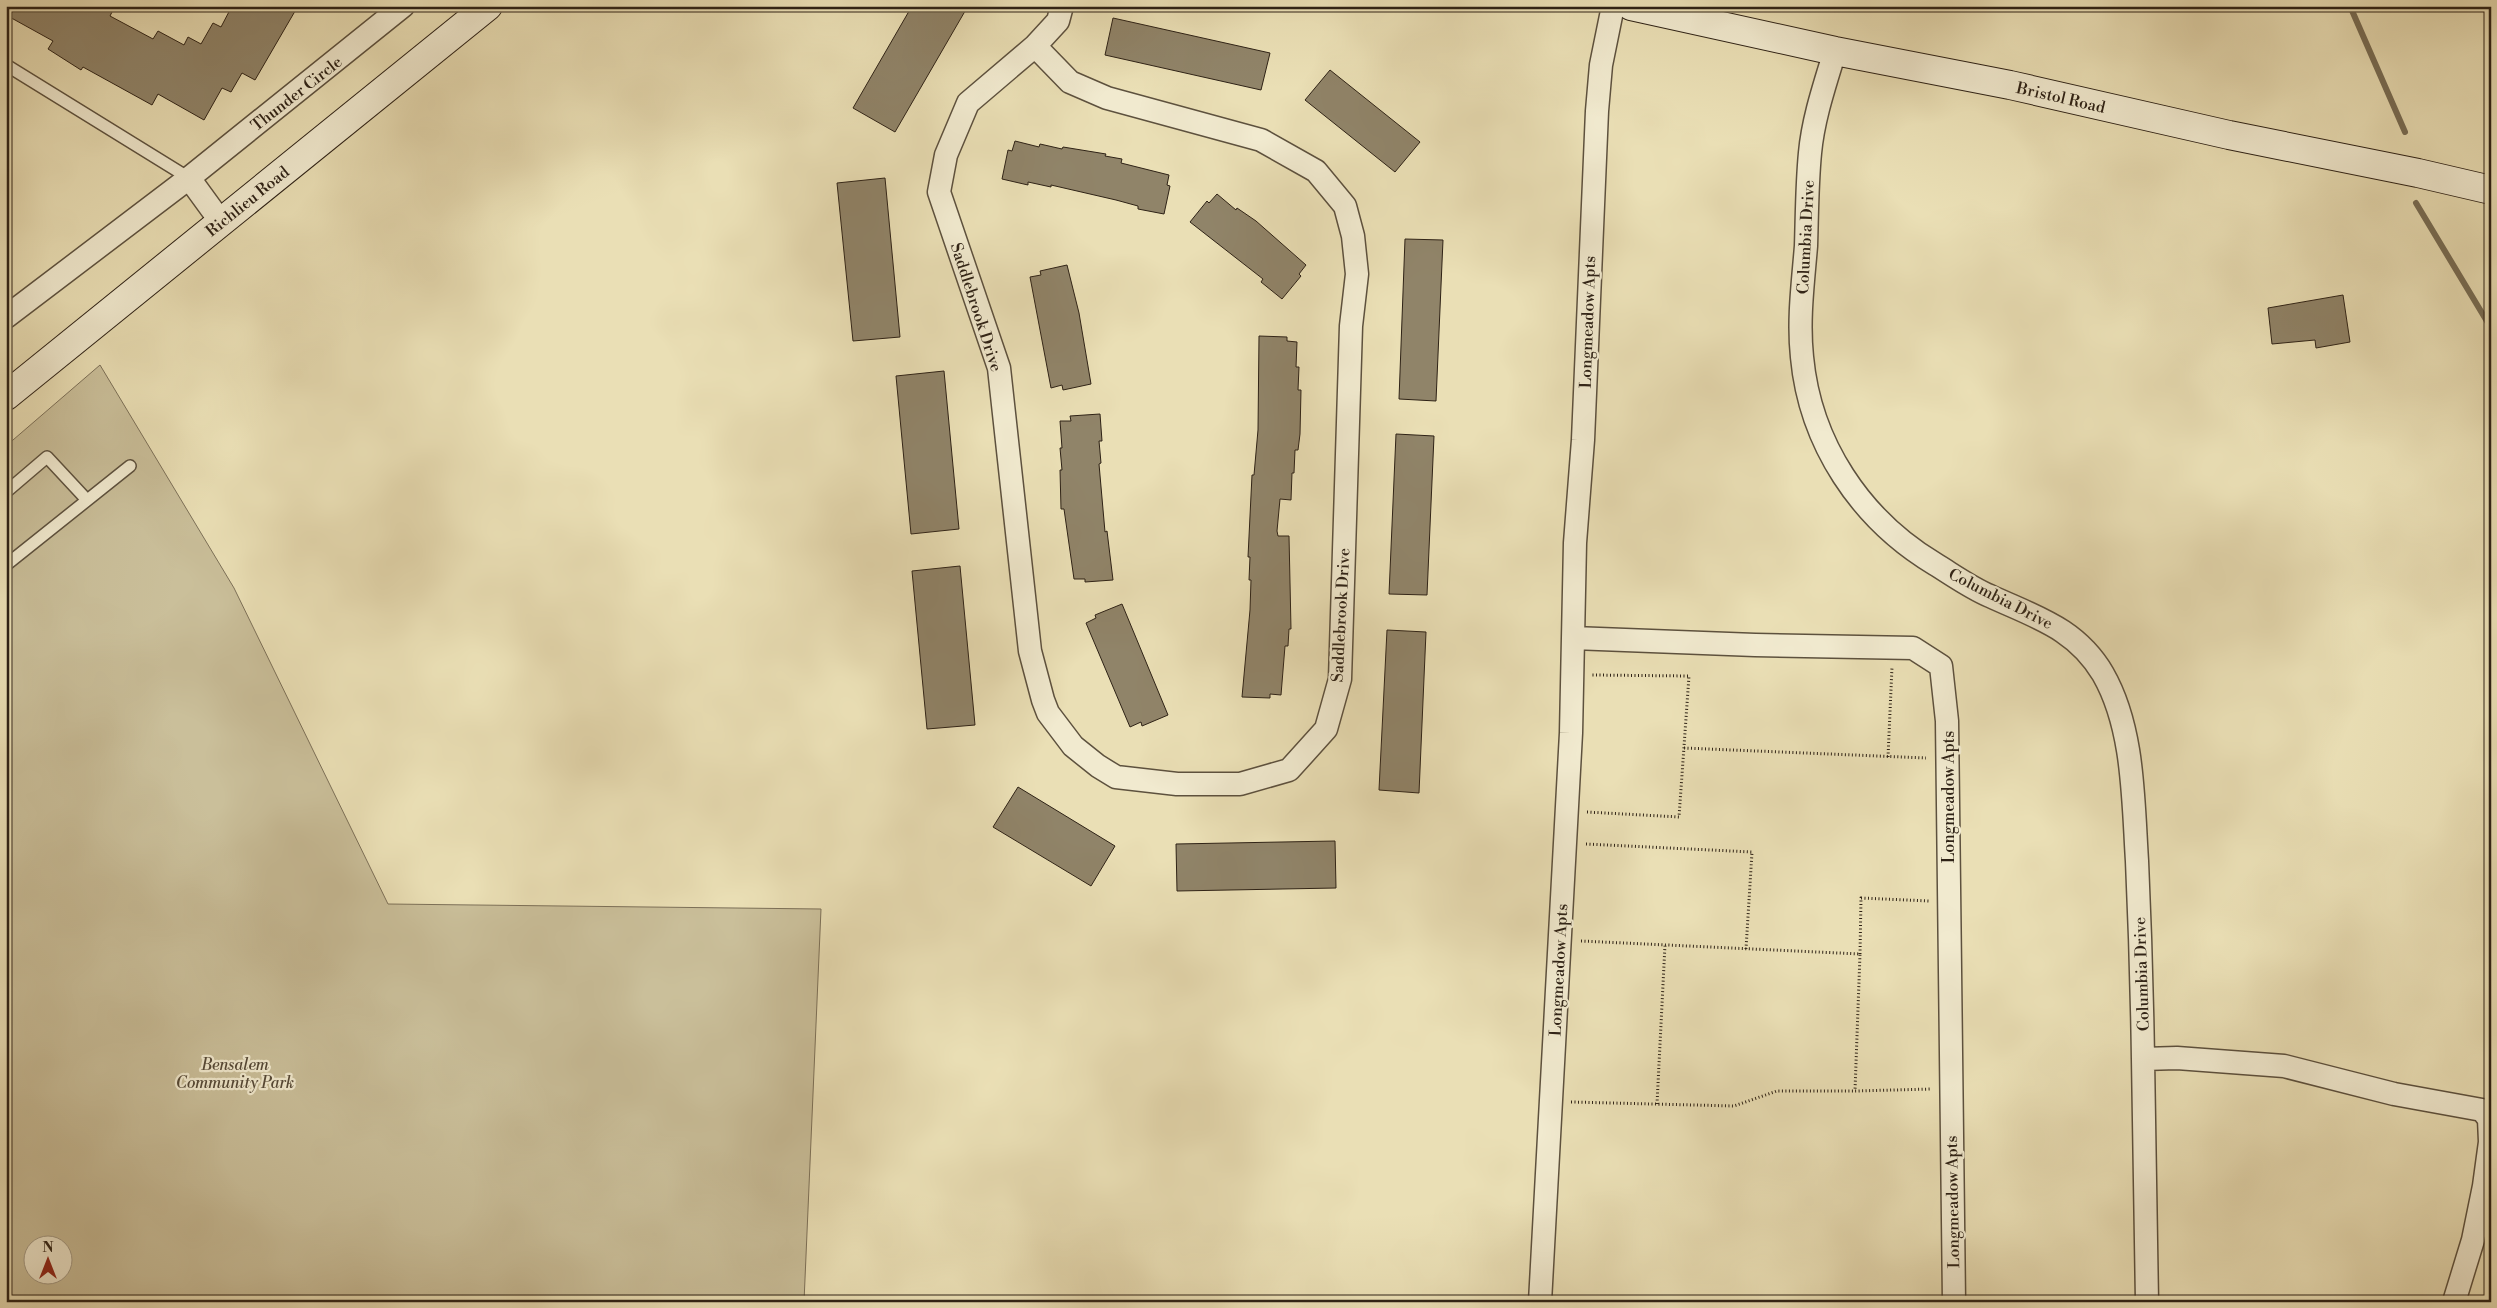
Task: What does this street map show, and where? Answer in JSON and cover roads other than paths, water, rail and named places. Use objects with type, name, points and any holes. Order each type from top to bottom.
[{"type":"main road","name":"Richlieu Road","points":[[6,396],[488,6]]},
{"type":"main road","name":"Bristol Road","points":[[1631,6],[1835,51],[2010,85],[2230,135],[2418,172],[2491,190]]},
{"type":"street","name":"Thunder Circle","points":[[6,317],[188,178],[403,6]]},
{"type":"street","name":"Saddlebrook Drive","points":[[1035,46],[1070,82],[1107,98],[1261,140],[1316,171],[1345,206],[1353,236],[1357,274],[1351,326],[1340,679],[1326,729],[1289,770],[1240,784],[1177,784],[1116,777],[1072,746],[1042,700],[1030,651],[999,368],[939,192],[946,155],[968,103],[1035,46],[1058,21],[1062,6]]},
{"type":"street","name":"Longmeadow Apts","points":[[1540,1302],[1567,811],[1575,543],[1583,440],[1596,111],[1601,65],[1613,6]]},
{"type":"street","name":"Columbia Drive","points":[[1835,51],[1822,92],[1810,151],[1800,320],[1805,381],[1812,410],[1823,440],[1838,471],[1865,505],[1889,530],[1920,555],[1988,596],[2052,622],[2088,652],[2112,692],[2123,726],[2134,818],[2142,957],[2147,1302]]},
{"type":"street","points":[[188,178],[222,222]]},
{"type":"street","name":"Longmeadow Apts","points":[[1573,638],[1913,648],[1941,666],[1947,720],[1954,1302]]},
{"type":"street","points":[[2143,1059],[2187,1059],[2284,1066],[2394,1094],[2482,1110],[2489,1119],[2490,1142],[2484,1186],[2473,1240],[2454,1302]]},
{"type":"lane","points":[[6,65],[188,178]]},
{"type":"lane","points":[[6,492],[47,457],[87,500]]},
{"type":"lane","points":[[6,565],[130,466]]},
{"type":"waterway","points":[[2350,6],[2405,132]]},
{"type":"waterway","points":[[2416,203],[2491,328]]},
{"type":"park label","name":"Bensalem Community Park","points":[[235,1073]]}]
